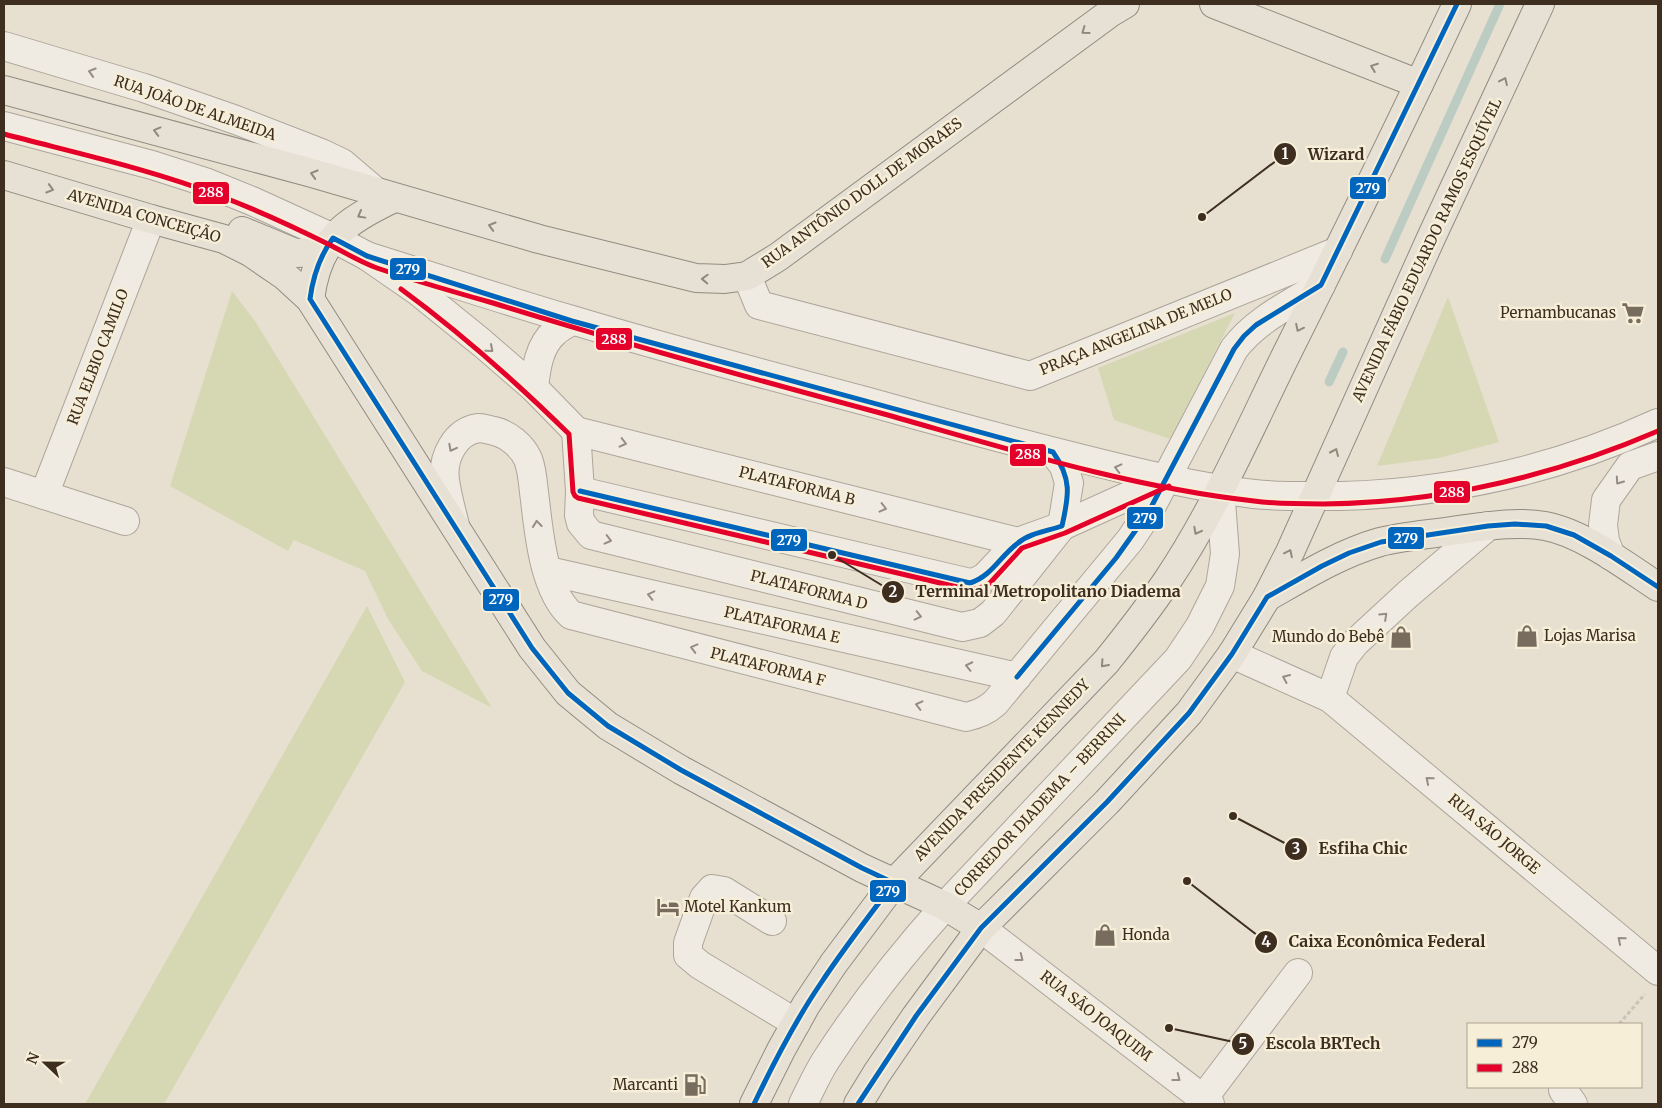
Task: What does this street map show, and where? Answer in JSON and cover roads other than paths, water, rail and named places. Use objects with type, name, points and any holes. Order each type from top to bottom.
[{"type":"main road","points":[[1214,4],[1419,84]]},
{"type":"main road","points":[[1220,488],[1338,251],[1457,4]]},
{"type":"main road","name":"AVENIDA FÁBIO EDUARDO RAMOS ESQUÍVEL","points":[[1316,496],[1431,238],[1540,4]]},
{"type":"main road","name":"RUA ANTÔNIO DOLL DE MORAES","points":[[385,195],[539,239],[696,278],[725,279],[746,276],[778,256],[1113,7]]},
{"type":"main road","points":[[4,90],[385,195]]},
{"type":"main road","name":"AVENIDA CONCEIÇÃO","points":[[4,175],[151,219],[224,238],[250,252],[285,276],[310,299],[532,648],[568,693],[608,726],[681,770],[862,868],[945,906],[981,928]]},
{"type":"main road","points":[[310,299],[312,279],[328,245],[348,223],[385,195]]},
{"type":"main road","points":[[151,219],[170,211],[187,209],[202,212],[263,241],[295,253],[328,245]]},
{"type":"main road","name":"AVENIDA PRESIDENTE KENNEDY","points":[[754,1104],[780,1050],[796,1023],[834,963],[894,882],[1106,662],[1137,624],[1167,581],[1220,488]]},
{"type":"main road","points":[[858,1104],[916,1016],[981,928],[1160,746],[1189,713],[1232,654],[1267,597],[1316,496]]},
{"type":"main road","points":[[1267,597],[1322,566],[1349,553],[1381,542],[1488,526],[1515,524],[1546,526],[1574,536],[1611,556],[1658,587]]},
{"type":"street","name":"RUA JOÃO DE ALMEIDA","points":[[4,46],[144,88],[236,120],[342,163],[385,195]]},
{"type":"street","points":[[4,126],[152,165],[205,182],[252,201],[328,245],[572,320],[1053,452],[1166,479],[1253,494],[1374,495],[1436,488],[1522,472],[1577,456],[1658,423]]},
{"type":"street","name":"RUA ELBIO CAMILO","points":[[44,495],[151,219]]},
{"type":"street","name":"PRAÇA ANGELINA DE MELO","points":[[746,276],[759,305],[1030,376],[1338,251]]},
{"type":"street","points":[[367,256],[426,298],[482,343],[534,388],[576,431]]},
{"type":"street","points":[[1017,677],[1130,540],[1148,513],[1234,349],[1244,336],[1256,325],[1321,284]]},
{"type":"street","points":[[534,388],[536,367],[548,340],[554,332],[572,320]]},
{"type":"street","points":[[456,528],[444,479],[446,460],[453,444],[464,433],[480,428],[497,431],[520,446],[528,459],[532,475],[539,538],[548,572]]},
{"type":"street","name":"PLATAFORMA D","points":[[576,431],[580,491],[579,515],[581,523],[591,535],[962,627],[980,623],[992,613],[1062,526]]},
{"type":"street","name":"PLATAFORMA B","points":[[576,431],[1018,542]]},
{"type":"street","points":[[1053,452],[1064,466],[1069,482],[1062,526]]},
{"type":"street","points":[[1611,556],[1602,525],[1606,500],[1630,466],[1658,456]]},
{"type":"street","points":[[580,491],[970,583],[978,582],[985,577],[1018,542],[1062,526],[1166,479]]},
{"type":"street","points":[[4,482],[125,521]]},
{"type":"street","name":"CORREDOR DIADEMA – BERRINI","points":[[803,1104],[825,1062],[861,1009],[913,942],[1178,660],[1196,632],[1220,586],[1225,554],[1220,488]]},
{"type":"street","points":[[1330,698],[1344,658],[1355,643],[1408,594],[1488,526]]},
{"type":"street","name":"PLATAFORMA E","points":[[548,572],[1017,677]]},
{"type":"street","name":"PLATAFORMA F","points":[[548,572],[563,608],[571,615],[966,717],[987,710],[1017,677]]},
{"type":"street","name":"RUA SÃO JORGE","points":[[1232,654],[1330,698],[1655,979]]},
{"type":"street","points":[[772,921],[724,891],[712,890],[704,898],[688,943],[688,955],[700,965],[796,1023]]},
{"type":"street","name":"RUA SÃO JOAQUIM","points":[[981,928],[1205,1102]]},
{"type":"street","points":[[1205,1102],[1298,973]]},
{"type":"waterway","points":[[1385,259],[1500,4]]},
{"type":"waterway","points":[[1329,382],[1343,352]]},
{"type":"place","name":"Wizard","points":[[1202,217]]},
{"type":"place","name":"Pernambucanas","points":[[1633,313]]},
{"type":"place","name":"Terminal Metropolitano Diadema","points":[[832,555]]},
{"type":"place","name":"Lojas Marisa","points":[[1527,636]]},
{"type":"place","name":"Mundo do Bebê","points":[[1401,637]]},
{"type":"place","name":"Esfiha Chic","points":[[1233,816]]},
{"type":"place","name":"Caixa Econômica Federal","points":[[1187,881]]},
{"type":"place","name":"Motel Kankum","points":[[668,907]]},
{"type":"place","name":"Honda","points":[[1105,935]]},
{"type":"place","name":"Escola BRTech","points":[[1169,1028]]},
{"type":"place","name":"Marcanti","points":[[695,1085]]}]
